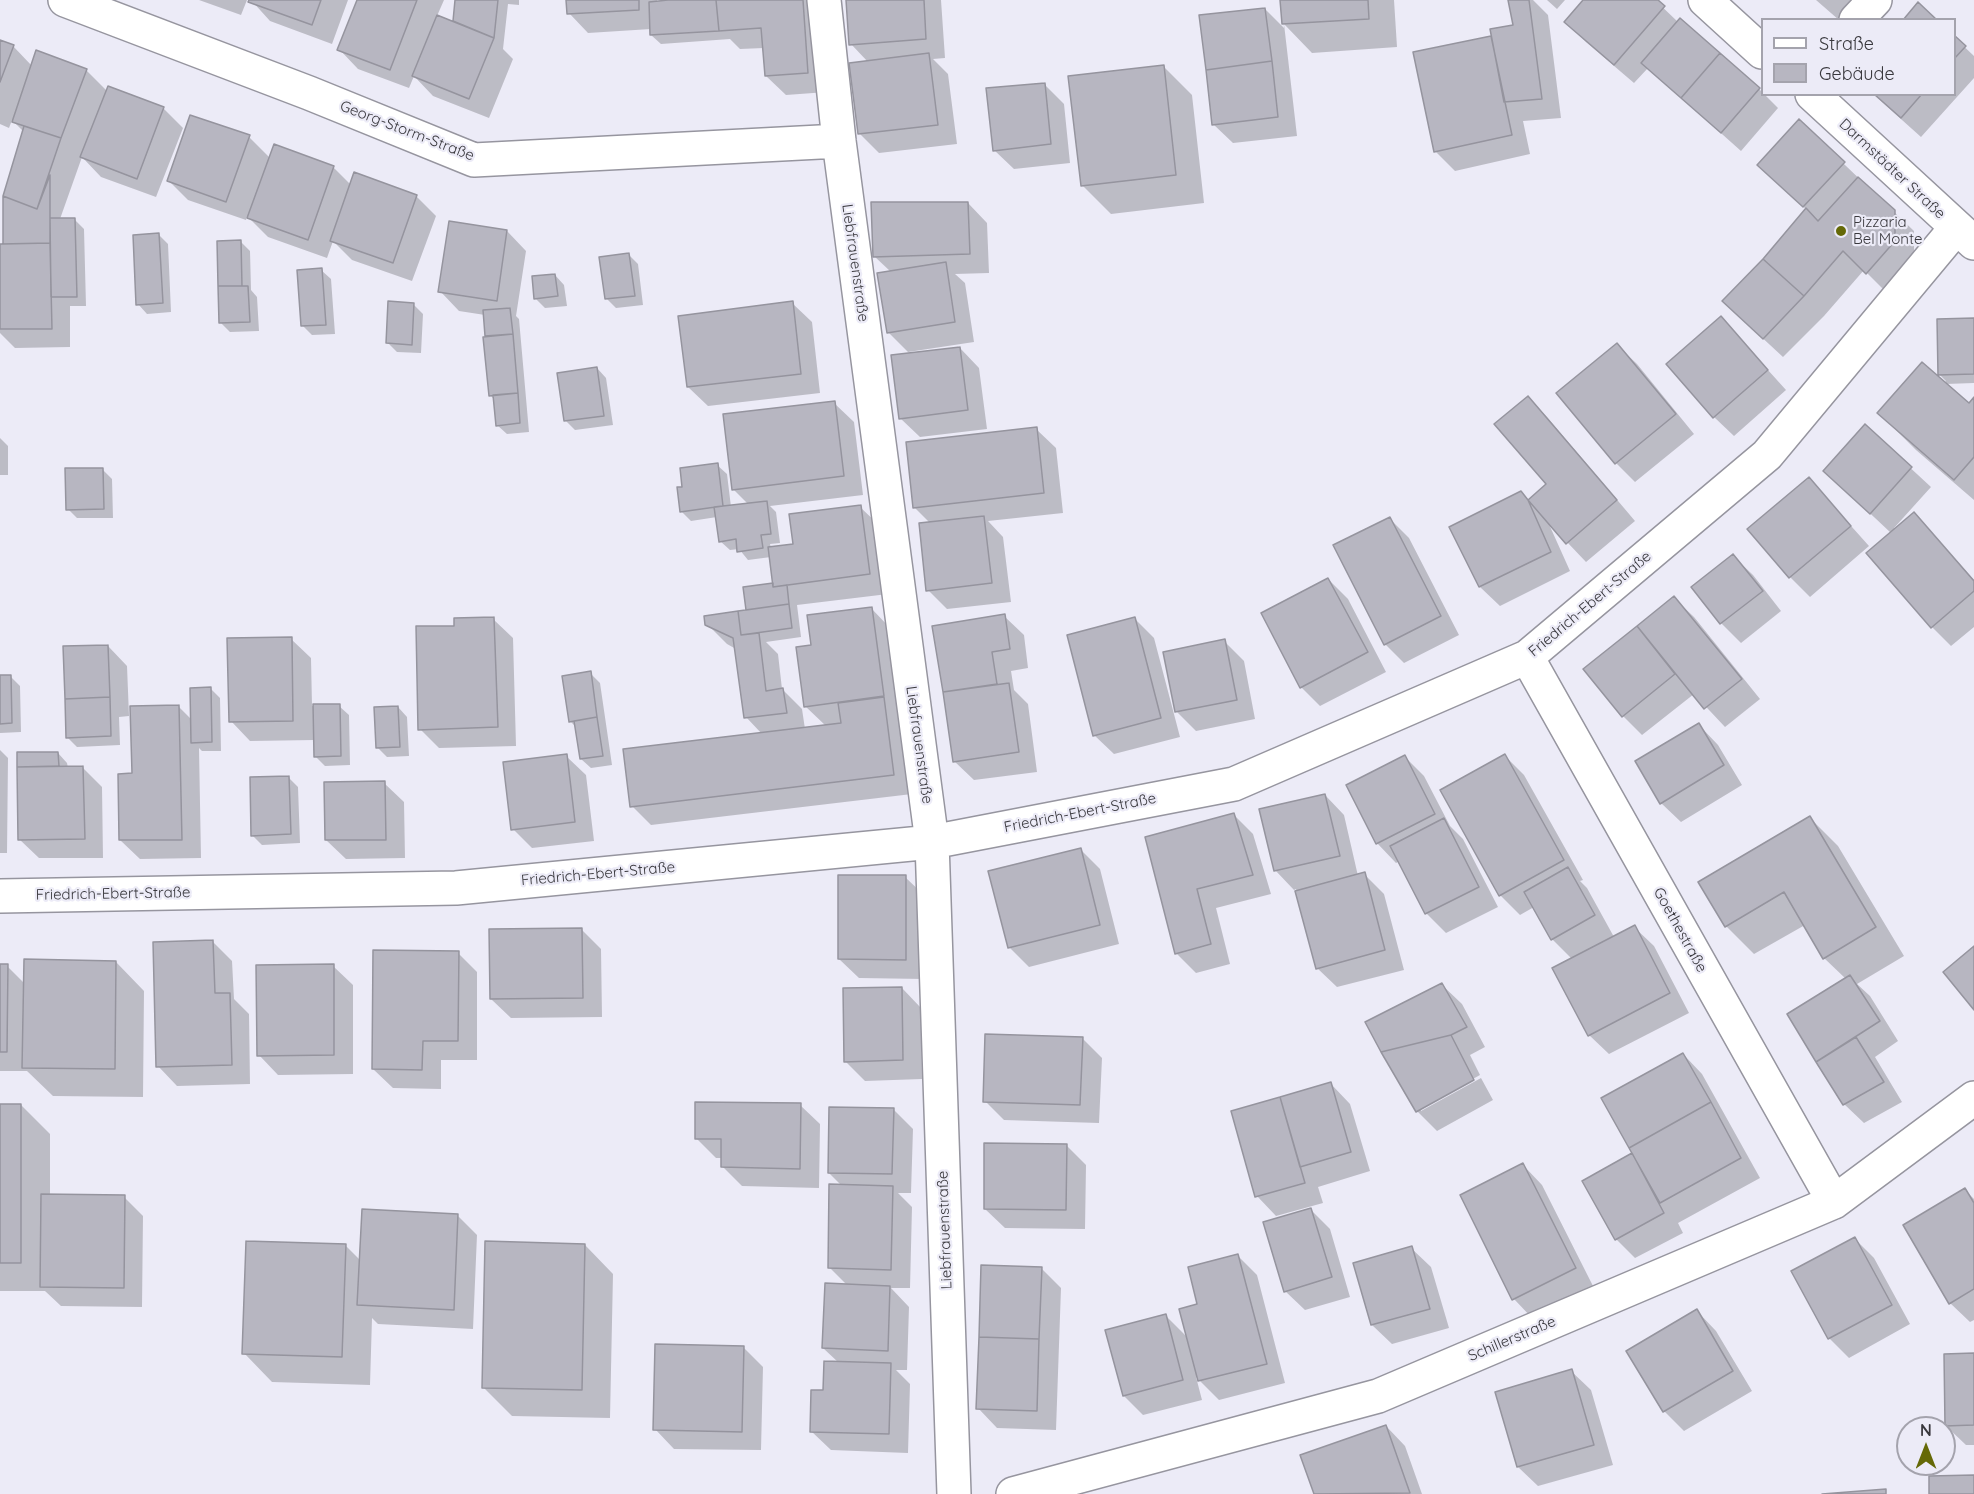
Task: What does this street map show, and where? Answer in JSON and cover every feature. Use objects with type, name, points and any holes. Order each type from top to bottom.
[{"type":"street","name":"Georg-Storm-Straße","points":[[65,0],[309,93],[474,160],[839,141]]},
{"type":"street","name":"Liebfrauenstraße","points":[[824,0],[839,141],[932,842],[954,1494]]},
{"type":"street","points":[[1705,0],[1761,51]]},
{"type":"street","points":[[1859,18],[1875,0]]},
{"type":"street","name":"Darmstädter Straße","points":[[1814,96],[1965,235]]},
{"type":"street","name":"Friedrich-Ebert-Straße","points":[[0,896],[456,888],[932,842],[1234,784],[1527,657],[1767,454],[1965,235]]},
{"type":"street","name":"Goethestraße","points":[[1527,657],[1834,1202]]},
{"type":"street","name":"Schillerstraße","points":[[1012,1494],[1378,1396],[1834,1202],[1974,1098]]},
{"type":"building","points":[[249,0],[321,0],[312,25],[248,2]]},
{"type":"building","points":[[357,0],[417,0],[390,70],[337,50]]},
{"type":"building","points":[[455,0],[498,0],[494,38],[453,21]]},
{"type":"building","points":[[566,0],[639,0],[639,10],[567,14]]},
{"type":"building","points":[[716,0],[719,31],[650,35],[649,2]]},
{"type":"building","points":[[716,0],[803,0],[808,73],[765,76],[761,28],[719,31]]},
{"type":"building","points":[[846,0],[924,0],[926,39],[849,45]]},
{"type":"building","points":[[1280,0],[1368,0],[1369,19],[1282,24]]},
{"type":"building","points":[[1508,0],[1529,0],[1542,99],[1504,102],[1490,29],[1513,25]]},
{"type":"building","points":[[1583,0],[1658,0],[1665,6],[1614,65],[1564,22]]},
{"type":"building","points":[[1918,2],[1935,18],[1905,18]]},
{"type":"building","points":[[1265,8],[1272,61],[1206,70],[1199,15]]},
{"type":"building","points":[[437,15],[494,38],[469,99],[412,76]]},
{"type":"building","points":[[1680,18],[1720,53],[1681,98],[1641,63]]},
{"type":"building","points":[[1491,36],[1512,135],[1434,152],[1413,52]]},
{"type":"building","points":[[1956,37],[1966,46],[1956,57]]},
{"type":"building","points":[[0,40],[14,45],[0,82]]},
{"type":"building","points":[[36,50],[87,69],[61,138],[12,122]]},
{"type":"building","points":[[929,53],[938,125],[858,134],[849,63]]},
{"type":"building","points":[[1720,53],[1760,88],[1721,133],[1681,98]]},
{"type":"building","points":[[1272,61],[1278,117],[1212,125],[1206,70]]},
{"type":"building","points":[[1164,65],[1176,175],[1081,186],[1068,76]]},
{"type":"building","points":[[1045,83],[1051,144],[993,151],[986,88]]},
{"type":"building","points":[[108,86],[164,107],[137,179],[80,157]]},
{"type":"building","points":[[1876,96],[1920,96],[1901,118]]},
{"type":"building","points":[[190,115],[250,135],[226,202],[167,181]]},
{"type":"building","points":[[1799,119],[1845,162],[1803,207],[1757,165]]},
{"type":"building","points":[[24,126],[61,138],[37,209],[3,196]]},
{"type":"building","points":[[274,144],[334,166],[308,240],[247,218]]},
{"type":"building","points":[[354,172],[417,195],[393,263],[330,241]]},
{"type":"building","points":[[50,175],[50,243],[3,244],[3,196],[37,209]]},
{"type":"building","name":"Pizzaria Bel Monte","points":[[1858,177],[1895,210],[1895,241],[1866,274],[1843,251],[1804,296],[1763,259],[1806,208],[1818,221]]},
{"type":"building","points":[[871,202],[968,202],[970,254],[873,257]]},
{"type":"building","points":[[50,218],[75,218],[77,297],[51,297]]},
{"type":"building","points":[[449,221],[507,230],[497,301],[438,292]]},
{"type":"building","points":[[159,233],[163,303],[136,305],[133,235]]},
{"type":"building","points":[[241,240],[242,286],[218,286],[217,241]]},
{"type":"building","points":[[50,243],[52,329],[0,329],[0,244]]},
{"type":"building","points":[[629,253],[635,296],[605,299],[599,257]]},
{"type":"building","points":[[1763,259],[1804,296],[1763,339],[1722,301]]},
{"type":"building","points":[[946,262],[955,322],[887,333],[877,273]]},
{"type":"building","points":[[322,268],[326,325],[301,326],[297,270]]},
{"type":"building","points":[[555,274],[558,296],[534,299],[532,276]]},
{"type":"building","points":[[218,286],[248,286],[250,322],[219,323]]},
{"type":"building","points":[[388,301],[414,303],[412,345],[386,343]]},
{"type":"building","points":[[793,301],[801,374],[687,387],[678,316]]},
{"type":"building","points":[[510,308],[513,334],[485,336],[483,310]]},
{"type":"building","points":[[1721,316],[1768,370],[1713,418],[1666,364]]},
{"type":"building","points":[[1974,318],[1974,374],[1938,375],[1937,319]]},
{"type":"building","points":[[513,334],[518,393],[489,396],[483,337]]},
{"type":"building","points":[[1617,343],[1676,414],[1615,464],[1556,393]]},
{"type":"building","points":[[960,347],[968,410],[899,419],[891,355]]},
{"type":"building","points":[[1922,362],[1969,403],[1974,397],[1974,457],[1954,480],[1877,413]]},
{"type":"building","points":[[597,367],[604,416],[564,421],[557,373]]},
{"type":"building","points":[[518,393],[520,423],[496,426],[493,395]]},
{"type":"building","points":[[1528,396],[1617,500],[1566,544],[1528,500],[1546,484],[1494,424]]},
{"type":"building","points":[[835,401],[844,476],[732,490],[723,414]]},
{"type":"building","points":[[1865,424],[1912,467],[1870,514],[1823,471]]},
{"type":"building","points":[[1037,427],[1044,493],[913,508],[906,442]]},
{"type":"building","points":[[718,463],[723,506],[680,512],[677,487],[682,487],[680,468]]},
{"type":"building","points":[[65,468],[103,468],[104,509],[66,510]]},
{"type":"building","points":[[1809,477],[1851,526],[1789,578],[1747,529]]},
{"type":"building","points":[[1521,491],[1528,500],[1551,552],[1479,587],[1449,527]]},
{"type":"building","points":[[767,501],[771,534],[761,535],[763,548],[737,552],[736,539],[719,542],[714,507]]},
{"type":"building","points":[[861,505],[870,574],[773,587],[768,547],[793,544],[789,514]]},
{"type":"building","points":[[1914,512],[1974,581],[1974,591],[1931,628],[1866,553]]},
{"type":"building","points":[[984,516],[992,583],[926,591],[919,523]]},
{"type":"building","points":[[1390,517],[1441,616],[1384,645],[1333,545]]},
{"type":"building","points":[[1733,554],[1763,591],[1720,624],[1691,587]]},
{"type":"building","points":[[1328,578],[1368,652],[1300,688],[1261,613]]},
{"type":"building","points":[[773,583],[773,587],[787,585],[789,604],[746,610],[743,587]]},
{"type":"building","points":[[1674,596],[1742,679],[1704,709],[1637,626]]},
{"type":"building","points":[[789,604],[792,628],[741,635],[738,611]]},
{"type":"building","points":[[872,607],[884,696],[804,707],[796,647],[811,645],[807,615]]},
{"type":"building","points":[[738,611],[741,635],[759,633],[766,691],[783,688],[787,713],[744,718],[733,638],[705,625],[704,616]]},
{"type":"building","points":[[1005,614],[1010,649],[992,652],[997,684],[943,692],[932,626]]},
{"type":"building","points":[[494,617],[498,727],[418,730],[416,626],[454,626],[454,618]]},
{"type":"building","points":[[1135,617],[1161,718],[1093,736],[1067,635]]},
{"type":"building","points":[[1637,626],[1675,674],[1622,717],[1583,669]]},
{"type":"building","points":[[292,637],[293,721],[229,722],[227,638]]},
{"type":"building","points":[[1225,639],[1237,700],[1175,712],[1163,652]]},
{"type":"building","points":[[108,645],[110,697],[65,699],[63,646]]},
{"type":"building","points":[[591,671],[597,717],[569,722],[562,676]]},
{"type":"building","points":[[0,675],[11,675],[12,723],[0,724]]},
{"type":"building","points":[[1009,683],[1019,752],[953,762],[943,692]]},
{"type":"building","points":[[211,687],[212,742],[191,743],[190,688]]},
{"type":"building","points":[[110,697],[111,736],[66,738],[65,699]]},
{"type":"building","points":[[884,697],[894,775],[630,807],[623,749],[841,723],[838,703]]},
{"type":"building","points":[[313,704],[340,704],[341,756],[314,757]]},
{"type":"building","points":[[179,705],[182,840],[119,840],[118,774],[132,773],[130,706]]},
{"type":"building","points":[[398,706],[400,747],[376,748],[374,707]]},
{"type":"building","points":[[597,717],[603,756],[580,759],[574,721]]},
{"type":"building","points":[[1699,723],[1724,765],[1660,804],[1635,761]]},
{"type":"building","points":[[17,752],[58,752],[59,766],[17,767]]},
{"type":"building","points":[[567,754],[575,822],[511,830],[503,762]]},
{"type":"building","points":[[1505,754],[1564,860],[1499,896],[1440,790]]},
{"type":"building","points":[[1405,755],[1435,814],[1376,844],[1346,785]]},
{"type":"building","points":[[83,766],[85,839],[18,840],[17,767]]},
{"type":"building","points":[[289,776],[291,834],[251,836],[250,777]]},
{"type":"building","points":[[385,781],[386,840],[325,840],[324,782]]},
{"type":"building","points":[[1325,794],[1340,856],[1274,871],[1259,809]]},
{"type":"building","points":[[1234,813],[1253,875],[1197,889],[1211,944],[1175,954],[1145,837]]},
{"type":"building","points":[[1810,816],[1876,927],[1823,959],[1784,892],[1725,927],[1698,882]]},
{"type":"building","points":[[1444,818],[1479,887],[1425,914],[1390,846]]},
{"type":"building","points":[[1081,848],[1100,925],[1008,948],[988,871]]},
{"type":"building","points":[[1568,867],[1595,915],[1551,940],[1524,892]]},
{"type":"building","points":[[1365,872],[1385,950],[1316,969],[1295,891]]},
{"type":"building","points":[[838,875],[906,875],[906,960],[838,959]]},
{"type":"building","points":[[1635,925],[1670,993],[1588,1036],[1552,968]]},
{"type":"building","points":[[582,928],[583,998],[490,999],[489,929]]},
{"type":"building","points":[[213,940],[215,993],[230,993],[232,1065],[156,1067],[153,942]]},
{"type":"building","points":[[1974,946],[1974,1010],[1943,972]]},
{"type":"building","points":[[373,950],[459,951],[458,1041],[423,1041],[422,1070],[372,1069]]},
{"type":"building","points":[[24,959],[116,961],[115,1069],[22,1068]]},
{"type":"building","points":[[0,964],[8,964],[7,1052],[0,1052]]},
{"type":"building","points":[[334,964],[334,1055],[257,1056],[256,965]]},
{"type":"building","points":[[1850,975],[1880,1021],[1816,1062],[1787,1014]]},
{"type":"building","points":[[1442,983],[1467,1027],[1451,1035],[1381,1052],[1365,1022]]},
{"type":"building","points":[[902,987],[903,1060],[844,1062],[843,988]]},
{"type":"building","points":[[985,1034],[1083,1037],[1080,1105],[983,1102]]},
{"type":"building","points":[[1451,1035],[1474,1080],[1416,1112],[1381,1052]]},
{"type":"building","points":[[1856,1037],[1884,1082],[1843,1105],[1816,1062]]},
{"type":"building","points":[[1683,1053],[1711,1102],[1629,1148],[1601,1098]]},
{"type":"building","points":[[1331,1082],[1351,1152],[1300,1167],[1280,1097]]},
{"type":"building","points":[[1280,1097],[1305,1183],[1255,1197],[1231,1111]]},
{"type":"building","points":[[695,1102],[801,1103],[800,1169],[721,1167],[721,1139],[695,1139]]},
{"type":"building","points":[[1711,1102],[1741,1158],[1660,1203],[1629,1148]]},
{"type":"building","points":[[0,1104],[21,1104],[21,1263],[0,1263]]},
{"type":"building","points":[[829,1107],[894,1108],[892,1174],[828,1173]]},
{"type":"building","points":[[984,1143],[1067,1144],[1066,1210],[984,1209]]},
{"type":"building","points":[[1632,1153],[1664,1213],[1615,1240],[1582,1181]]},
{"type":"building","points":[[1523,1163],[1576,1268],[1512,1300],[1460,1195]]},
{"type":"building","points":[[829,1184],[893,1186],[891,1270],[828,1268]]},
{"type":"building","points":[[1965,1188],[1974,1203],[1974,1289],[1949,1304],[1903,1225]]},
{"type":"building","points":[[41,1194],[125,1195],[124,1288],[40,1287]]},
{"type":"building","points":[[1311,1208],[1332,1277],[1284,1292],[1263,1222]]},
{"type":"building","points":[[362,1209],[458,1214],[454,1310],[357,1305]]},
{"type":"building","points":[[1855,1237],[1892,1305],[1828,1339],[1791,1271]]},
{"type":"building","points":[[246,1241],[346,1244],[342,1357],[242,1354]]},
{"type":"building","points":[[485,1241],[585,1244],[582,1390],[482,1388]]},
{"type":"building","points":[[1412,1246],[1430,1309],[1371,1325],[1353,1263]]},
{"type":"building","points":[[1238,1254],[1267,1364],[1198,1381],[1179,1309],[1197,1304],[1188,1267]]},
{"type":"building","points":[[981,1265],[1042,1267],[1039,1339],[979,1337]]},
{"type":"building","points":[[825,1283],[890,1286],[888,1351],[822,1348]]},
{"type":"building","points":[[1697,1309],[1733,1371],[1663,1412],[1626,1351]]},
{"type":"building","points":[[1166,1314],[1183,1380],[1123,1396],[1105,1330]]},
{"type":"building","points":[[979,1337],[1039,1339],[1037,1411],[976,1409]]},
{"type":"building","points":[[655,1344],[744,1346],[742,1432],[653,1430]]},
{"type":"building","points":[[1974,1353],[1974,1425],[1956,1426],[1956,1416],[1945,1416],[1944,1354]]},
{"type":"building","points":[[824,1361],[891,1363],[889,1434],[810,1432],[811,1390],[823,1390]]},
{"type":"building","points":[[1572,1369],[1594,1445],[1517,1467],[1495,1392]]},
{"type":"building","points":[[1386,1425],[1410,1493],[1314,1494],[1300,1455]]},
{"type":"building","points":[[1974,1475],[1974,1494],[1929,1494],[1929,1476]]},
{"type":"building","points":[[1886,1489],[1886,1494],[1822,1494]]},
{"type":"place","name":"Pizzaria Bel Monte","points":[[1841,231]]}]
